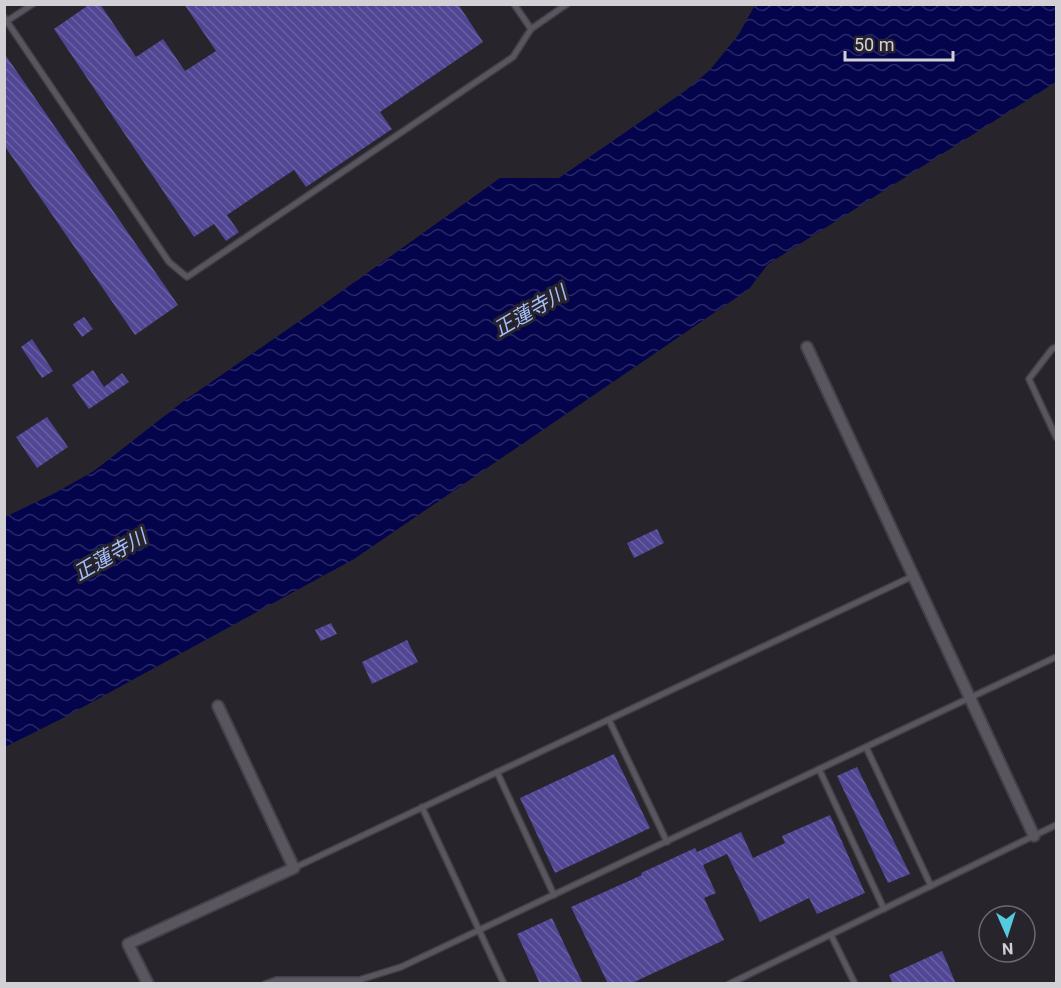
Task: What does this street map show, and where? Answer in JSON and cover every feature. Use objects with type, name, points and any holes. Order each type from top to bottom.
[{"type":"street","points":[[807,347],[1034,836]]},
{"type":"street","points":[[148,984],[128,944],[294,868],[218,706]]},
{"type":"lane","points":[[33,4],[6,19],[169,262],[187,278],[513,57],[531,29],[567,4]]},
{"type":"lane","points":[[514,4],[531,29]]},
{"type":"lane","points":[[1056,347],[1029,379],[1056,437]]},
{"type":"lane","points":[[294,868],[913,576]]},
{"type":"lane","points":[[265,984],[276,980],[359,980],[401,967],[1056,657]]},
{"type":"lane","points":[[609,720],[667,842]]},
{"type":"lane","points":[[867,747],[930,886]]},
{"type":"lane","points":[[819,770],[884,909]]},
{"type":"lane","points":[[497,772],[554,895]]},
{"type":"lane","points":[[422,807],[504,984]]},
{"type":"lane","points":[[729,984],[1056,825]]},
{"type":"lane","points":[[831,934],[855,984]]},
{"type":"water","name":"正蓮寺川","points":[[755,5],[1056,5],[1056,82],[768,264],[749,289],[354,559],[59,720],[5,747],[5,517],[94,471],[181,403],[500,178],[559,178],[685,91],[710,70],[739,34]]},
{"type":"building","points":[[90,4],[100,4],[136,57],[163,39],[185,71],[216,51],[184,4],[458,4],[483,42],[380,112],[392,129],[306,187],[294,170],[227,215],[239,232],[226,241],[214,224],[194,237],[54,29]]},
{"type":"building","points":[[4,53],[178,305],[135,335],[4,145]]},
{"type":"building","points":[[84,317],[93,329],[82,337],[73,324]]},
{"type":"building","points":[[32,339],[53,371],[42,378],[21,347]]},
{"type":"building","points":[[93,370],[104,387],[122,373],[129,382],[89,409],[72,385]]},
{"type":"building","points":[[47,417],[68,447],[37,468],[16,437]]},
{"type":"building","points":[[657,529],[664,543],[634,558],[627,543]]},
{"type":"building","points":[[331,623],[337,634],[321,641],[315,630]]},
{"type":"building","points":[[407,640],[418,662],[372,684],[362,662]]},
{"type":"building","points":[[614,754],[650,828],[555,873],[520,798]]},
{"type":"building","points":[[857,767],[910,874],[888,883],[837,776]]},
{"type":"building","points":[[830,815],[865,893],[817,914],[809,898],[760,922],[727,854],[703,865],[716,893],[704,898],[724,940],[630,984],[608,984],[571,907],[695,848],[697,852],[741,832],[753,858],[785,843],[782,836]]},
{"type":"building","points":[[552,918],[583,984],[540,984],[517,934]]},
{"type":"building","points":[[942,951],[956,984],[893,984],[889,975]]}]
